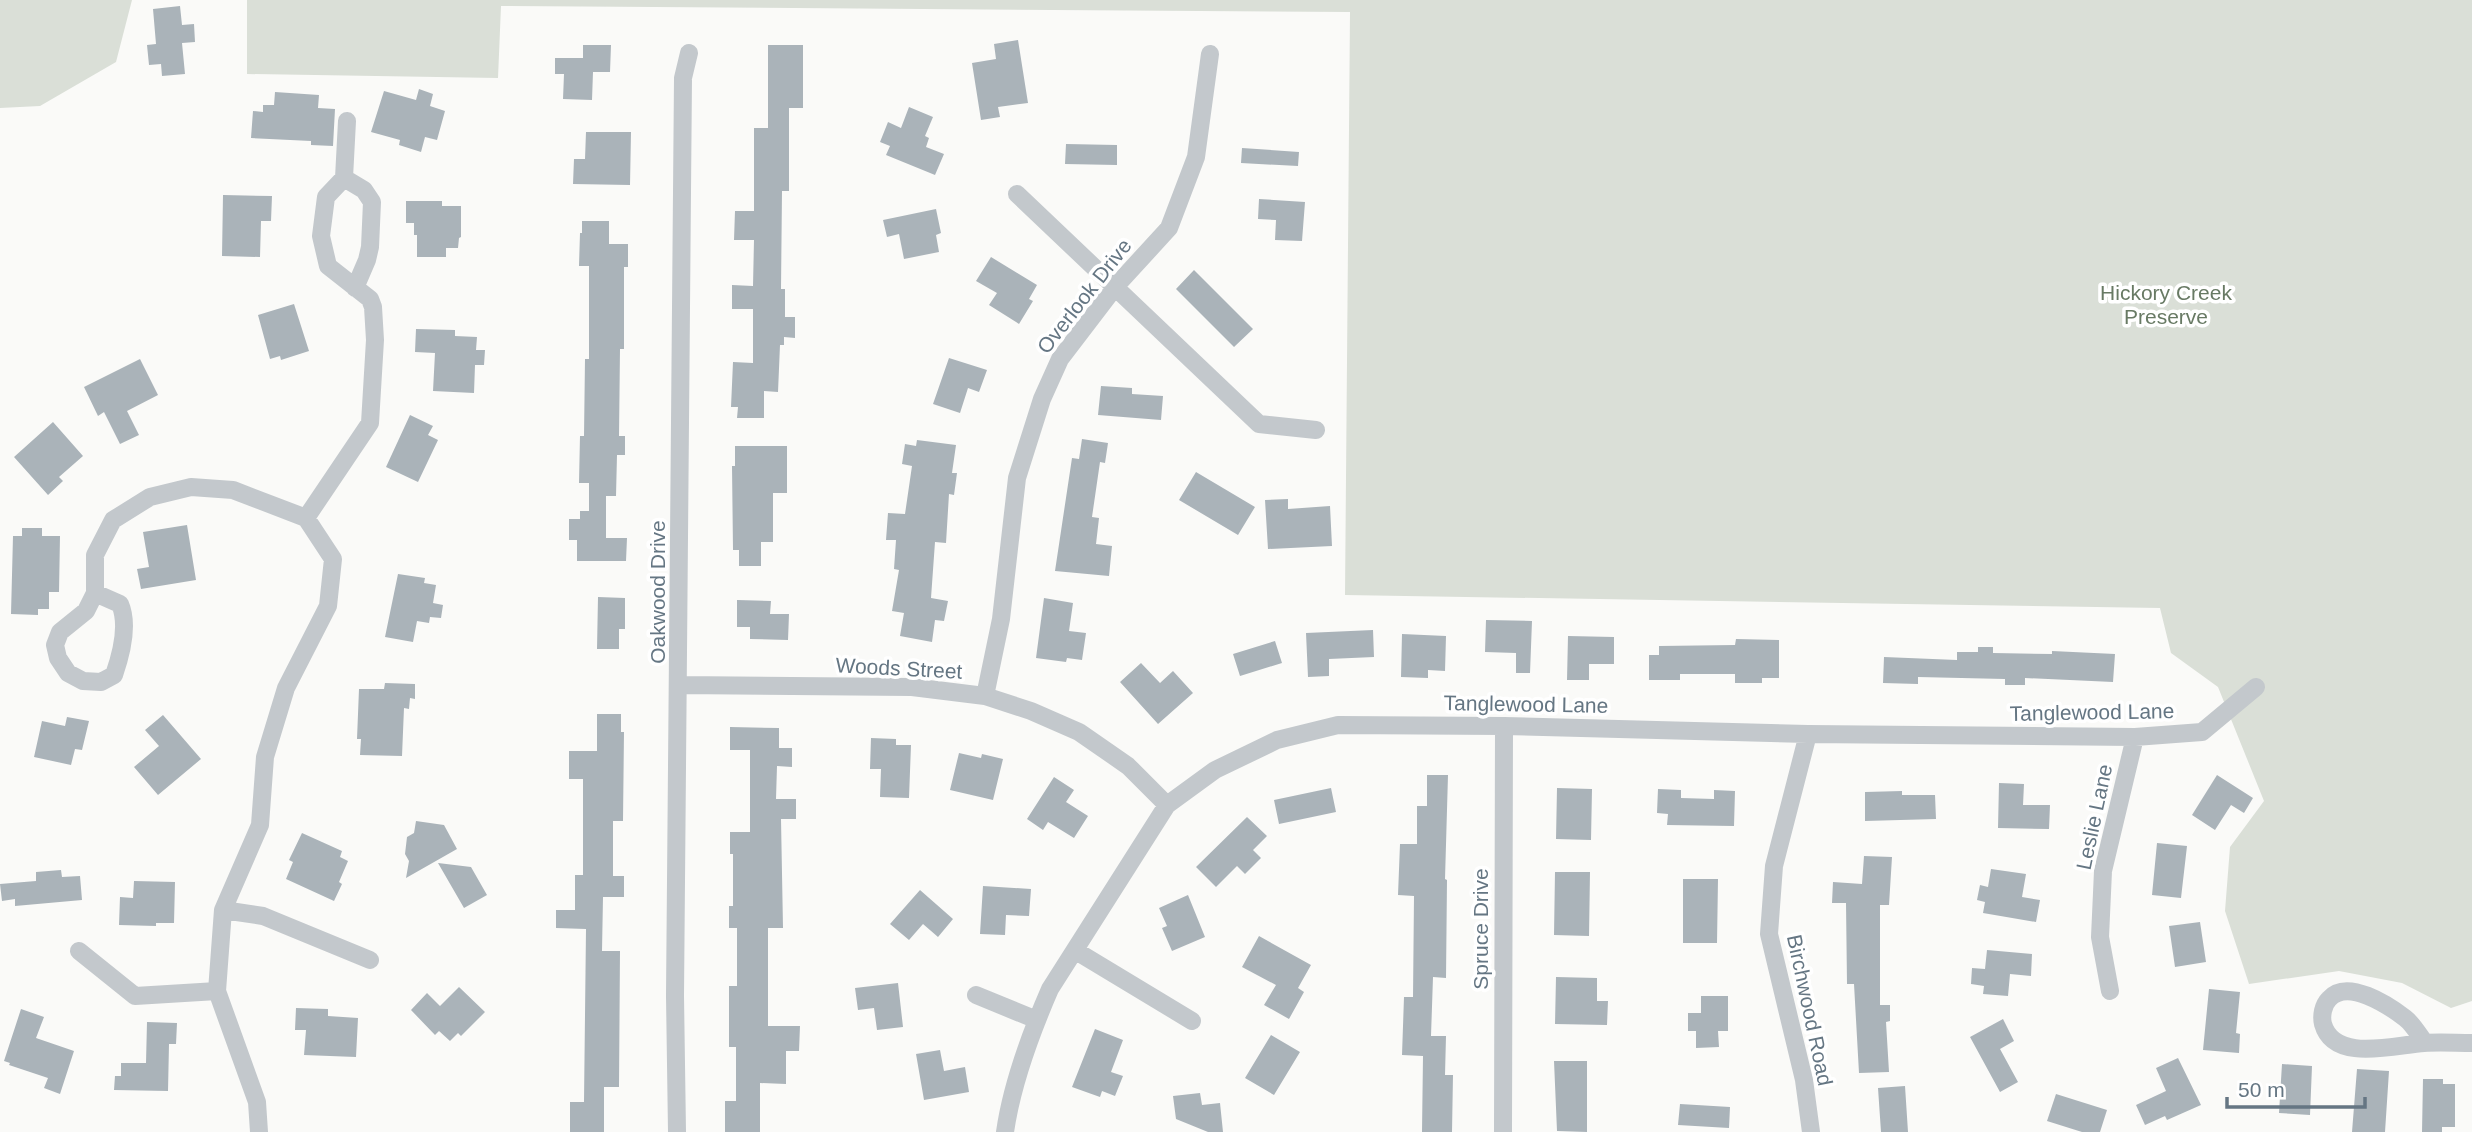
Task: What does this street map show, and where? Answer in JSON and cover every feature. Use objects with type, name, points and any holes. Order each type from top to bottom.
[{"type":"street","name":"Oakwood Drive","points":[[677,1132],[675,996],[683,78],[689,53]]},
{"type":"street","name":"Overlook Drive","points":[[985,696],[1001,620],[1017,478],[1042,399],[1060,359],[1115,287],[1169,228],[1196,157],[1210,54]]},
{"type":"street","points":[[306,518],[370,423],[375,340],[373,307],[370,299],[328,266],[321,236],[326,197],[344,178],[347,121]]},
{"type":"street","points":[[344,178],[364,190],[372,202],[370,247],[355,288]]},
{"type":"street","points":[[1017,194],[1259,424],[1316,430]]},
{"type":"street","points":[[95,593],[120,604],[124,614],[123,636],[114,675],[101,682],[83,681],[68,673],[58,658],[55,645],[60,632],[86,611],[95,593],[95,555],[113,520],[150,497],[191,487],[233,490],[306,518],[333,559],[328,606],[286,688],[265,757],[260,825],[223,910],[217,991],[257,1102],[259,1132]]},
{"type":"street","name":"Woods Street","points":[[679,685],[912,687],[985,696],[1031,711],[1079,732],[1128,766],[1167,805]]},
{"type":"street","name":"Tanglewood Lane","points":[[1005,1132],[1012,1096],[1050,989],[1167,805],[1215,770],[1277,740],[1338,725],[2135,737],[2202,732],[2256,687]]},
{"type":"street","name":"Spruce Drive","points":[[1503,1132],[1504,726]]},
{"type":"street","name":"Birchwood Road","points":[[1808,734],[1774,866],[1769,934],[1804,1080],[1811,1132]]},
{"type":"street","name":"Leslie Lane","points":[[2110,991],[2100,937],[2103,871],[2135,737]]},
{"type":"street","points":[[223,910],[262,916],[370,960]]},
{"type":"street","points":[[79,951],[135,996],[217,991]]},
{"type":"street","points":[[1076,951],[1192,1021]]},
{"type":"street","points":[[2425,1043],[2406,1019],[2361,992],[2343,990],[2330,997],[2324,1006],[2324,1027],[2327,1034],[2338,1044],[2366,1050],[2425,1043],[2472,1044]]},
{"type":"street","points":[[976,995],[1037,1020]]},
{"type":"green space","points":[[0,0],[132,0],[116,62],[40,106],[0,108]]},
{"type":"green space","name":"Hickory Creek Preserve","points":[[247,0],[2472,0],[2472,1001],[2451,1008],[2402,983],[2339,971],[2249,984],[2225,911],[2230,847],[2264,801],[2218,687],[2171,653],[2160,608],[1345,595],[1350,12],[501,6],[498,78],[247,74]]},
{"type":"building","points":[[180,6],[182,25],[194,24],[195,42],[182,43],[185,74],[162,76],[161,64],[149,65],[147,45],[156,44],[153,9]]},
{"type":"building","points":[[1018,40],[1028,103],[998,107],[1000,117],[981,120],[972,63],[996,59],[994,44]]},
{"type":"building","points":[[583,45],[611,45],[610,72],[593,72],[592,100],[563,99],[564,74],[555,74],[555,58],[583,58]]},
{"type":"building","points":[[768,45],[803,45],[803,108],[789,108],[789,191],[782,191],[781,289],[785,289],[785,317],[795,317],[795,338],[784,337],[784,345],[780,345],[778,392],[764,391],[764,418],[737,418],[738,407],[731,407],[733,362],[753,363],[753,309],[732,309],[732,285],[753,286],[754,240],[734,240],[735,211],[754,211],[754,128],[768,128]]},
{"type":"building","points":[[419,89],[433,94],[430,106],[445,111],[437,140],[425,137],[421,152],[399,145],[400,140],[371,132],[384,91],[416,100]]},
{"type":"building","points":[[275,92],[319,95],[318,108],[335,109],[333,146],[311,145],[311,141],[251,138],[253,111],[263,112],[263,105],[274,105]]},
{"type":"building","points":[[909,107],[933,117],[925,136],[929,138],[926,147],[944,154],[935,175],[886,155],[890,146],[880,142],[888,122],[901,128]]},
{"type":"building","points":[[586,132],[631,132],[630,185],[573,184],[574,159],[585,159]]},
{"type":"building","points":[[1066,144],[1117,145],[1117,165],[1065,164]]},
{"type":"building","points":[[1242,148],[1299,152],[1298,166],[1241,163]]},
{"type":"building","points":[[223,195],[272,196],[271,221],[261,221],[260,257],[222,256]]},
{"type":"building","points":[[1259,199],[1305,202],[1302,241],[1275,240],[1276,220],[1258,219]]},
{"type":"building","points":[[406,201],[442,201],[442,206],[461,206],[461,237],[458,248],[446,248],[446,257],[417,257],[414,223],[406,223]]},
{"type":"building","points":[[936,209],[941,233],[936,235],[939,252],[904,259],[899,234],[887,237],[883,220]]},
{"type":"building","points":[[582,221],[609,221],[609,244],[628,244],[628,267],[624,267],[624,349],[620,349],[619,436],[625,436],[625,455],[617,455],[616,496],[606,496],[606,538],[627,538],[626,561],[577,561],[577,540],[569,540],[569,519],[580,519],[580,511],[589,511],[589,483],[579,483],[580,436],[584,436],[585,359],[589,359],[589,266],[579,266]]},
{"type":"building","points":[[991,257],[1037,285],[1029,299],[1033,301],[1019,324],[989,305],[997,293],[976,281]]},
{"type":"building","points":[[1194,270],[1253,329],[1234,347],[1176,289]]},
{"type":"building","points":[[294,304],[309,351],[281,360],[280,356],[270,359],[258,315]]},
{"type":"building","points":[[416,329],[455,330],[455,336],[477,337],[476,350],[485,350],[484,365],[475,365],[474,393],[433,391],[435,353],[415,352]]},
{"type":"building","points":[[949,358],[987,370],[979,392],[968,388],[960,413],[933,404]]},
{"type":"building","points":[[140,359],[158,395],[127,411],[139,435],[120,444],[104,412],[98,416],[84,387]]},
{"type":"building","points":[[1101,386],[1132,388],[1132,394],[1163,396],[1161,420],[1098,415]]},
{"type":"building","points":[[410,415],[433,426],[428,435],[438,440],[418,482],[386,467]]},
{"type":"building","points":[[53,422],[83,456],[59,477],[63,481],[48,495],[14,457]]},
{"type":"building","points":[[1082,439],[1108,443],[1105,463],[1100,462],[1092,517],[1099,518],[1096,544],[1112,546],[1109,576],[1055,571],[1072,458],[1079,459]]},
{"type":"building","points":[[917,440],[956,445],[952,473],[957,473],[954,495],[949,494],[946,543],[935,542],[931,598],[948,601],[944,621],[935,620],[932,642],[900,636],[904,613],[892,611],[899,570],[894,569],[896,540],[886,540],[888,513],[905,514],[912,466],[902,464],[905,444],[916,446]]},
{"type":"building","points":[[735,446],[787,446],[787,493],[773,493],[773,542],[761,542],[761,566],[739,566],[739,550],[733,550],[732,466],[735,466]]},
{"type":"building","points":[[1196,472],[1255,507],[1238,535],[1179,500]]},
{"type":"building","points":[[1288,499],[1288,509],[1330,506],[1332,546],[1268,549],[1265,500]]},
{"type":"building","points":[[187,525],[196,580],[141,589],[137,569],[149,567],[143,532]]},
{"type":"building","points":[[22,528],[42,528],[42,536],[60,536],[59,592],[49,592],[49,609],[38,609],[38,615],[11,614],[13,536],[22,536]]},
{"type":"building","points":[[398,574],[425,578],[424,583],[436,585],[433,603],[443,605],[441,618],[430,617],[429,623],[417,621],[413,642],[385,637]]},
{"type":"building","points":[[598,597],[625,598],[625,629],[619,629],[619,649],[597,649]]},
{"type":"building","points":[[1044,598],[1073,603],[1069,631],[1086,633],[1082,660],[1067,658],[1066,662],[1036,658]]},
{"type":"building","points":[[737,600],[771,601],[770,614],[789,614],[788,640],[750,639],[750,627],[737,627]]},
{"type":"building","points":[[1486,620],[1532,621],[1530,673],[1516,673],[1516,653],[1485,652]]},
{"type":"building","points":[[1373,630],[1374,657],[1329,659],[1329,676],[1308,677],[1306,633]]},
{"type":"building","points":[[1402,634],[1446,636],[1445,671],[1428,670],[1428,678],[1401,677]]},
{"type":"building","points":[[1568,636],[1614,637],[1614,664],[1589,664],[1589,680],[1567,680]]},
{"type":"building","points":[[1736,639],[1779,640],[1779,678],[1762,678],[1762,683],[1735,683],[1735,674],[1680,674],[1680,680],[1649,680],[1649,655],[1659,655],[1659,646],[1735,645]]},
{"type":"building","points":[[1275,641],[1282,663],[1240,676],[1233,654]]},
{"type":"building","points":[[1978,647],[1993,647],[1993,653],[2052,654],[2052,651],[2115,654],[2113,682],[2025,678],[2025,685],[2005,685],[2005,679],[1918,677],[1918,684],[1883,683],[1884,657],[1957,660],[1957,652],[1978,652]]},
{"type":"building","points":[[1141,663],[1160,683],[1173,671],[1193,693],[1158,724],[1120,682]]},
{"type":"building","points":[[385,683],[415,684],[415,699],[410,698],[409,709],[404,708],[402,756],[360,755],[361,739],[357,739],[359,689],[384,689]]},
{"type":"building","points":[[597,714],[621,714],[621,732],[624,732],[623,821],[613,821],[613,876],[624,876],[624,897],[603,897],[602,951],[620,951],[619,1087],[604,1087],[604,1132],[570,1132],[570,1102],[584,1102],[586,929],[556,928],[556,910],[575,910],[575,875],[583,875],[583,779],[569,779],[569,751],[597,751]]},
{"type":"building","points":[[163,715],[201,759],[158,795],[134,767],[159,746],[145,730]]},
{"type":"building","points":[[67,717],[89,721],[82,750],[75,749],[71,765],[34,757],[42,721],[65,726]]},
{"type":"building","points":[[730,727],[779,728],[779,748],[792,748],[792,767],[777,766],[776,799],[796,799],[796,819],[781,819],[783,928],[768,928],[768,1026],[800,1026],[799,1051],[786,1051],[786,1084],[760,1083],[760,1132],[725,1132],[725,1101],[736,1101],[736,1047],[729,1047],[729,986],[737,986],[737,928],[729,928],[729,906],[733,906],[733,854],[730,854],[730,832],[750,832],[750,750],[730,750]]},
{"type":"building","points":[[871,738],[896,739],[896,745],[911,745],[909,798],[880,797],[881,769],[870,769]]},
{"type":"building","points":[[959,753],[981,758],[982,754],[1003,759],[993,800],[950,790]]},
{"type":"building","points":[[1427,775],[1448,775],[1446,978],[1433,977],[1431,1036],[1446,1036],[1445,1075],[1453,1075],[1452,1132],[1422,1132],[1423,1056],[1402,1055],[1404,997],[1413,997],[1414,896],[1398,895],[1400,844],[1417,844],[1417,806],[1427,806]]},
{"type":"building","points":[[2217,775],[2253,798],[2244,813],[2231,805],[2215,830],[2192,815]]},
{"type":"building","points":[[1054,777],[1074,790],[1066,802],[1088,816],[1074,838],[1048,822],[1043,830],[1027,819]]},
{"type":"building","points":[[1999,783],[2024,784],[2023,805],[2050,805],[2049,829],[1998,828]]},
{"type":"building","points":[[1331,788],[1336,812],[1279,824],[1274,800]]},
{"type":"building","points":[[1557,788],[1592,789],[1591,840],[1556,839]]},
{"type":"building","points":[[1658,789],[1681,790],[1681,798],[1714,799],[1714,790],[1735,791],[1734,826],[1667,825],[1668,814],[1657,813]]},
{"type":"building","points":[[1902,791],[1902,795],[1935,795],[1936,819],[1865,821],[1865,792]]},
{"type":"building","points":[[1247,817],[1267,836],[1253,850],[1261,858],[1245,874],[1237,866],[1216,887],[1196,867]]},
{"type":"building","points":[[416,821],[444,825],[457,849],[406,878],[409,861],[405,854],[407,837],[414,833]]},
{"type":"building","points":[[302,833],[342,851],[340,857],[348,861],[334,901],[286,879],[293,862],[289,860]]},
{"type":"building","points":[[2157,843],[2187,846],[2181,898],[2152,895]]},
{"type":"building","points":[[1864,856],[1892,857],[1889,905],[1880,905],[1880,1005],[1890,1005],[1890,1021],[1886,1022],[1889,1072],[1859,1073],[1854,984],[1847,984],[1846,903],[1832,903],[1833,882],[1862,884]]},
{"type":"building","points":[[438,863],[471,867],[487,895],[464,908]]},
{"type":"building","points":[[1991,869],[2026,874],[2022,897],[2040,900],[2036,922],[1983,913],[1985,902],[1977,900],[1980,885],[1988,887]]},
{"type":"building","points":[[61,870],[62,877],[80,876],[82,900],[15,906],[15,899],[2,901],[0,884],[36,881],[36,872]]},
{"type":"building","points":[[1555,872],[1590,872],[1589,936],[1554,935]]},
{"type":"building","points":[[1683,879],[1718,879],[1717,943],[1683,943]]},
{"type":"building","points":[[134,881],[175,882],[174,923],[156,923],[156,926],[119,925],[120,897],[133,898]]},
{"type":"building","points":[[983,886],[1031,889],[1029,916],[1006,915],[1005,935],[980,934]]},
{"type":"building","points":[[920,890],[953,919],[938,937],[923,924],[909,940],[890,924]]},
{"type":"building","points":[[1188,895],[1205,937],[1172,951],[1162,928],[1167,926],[1159,908]]},
{"type":"building","points":[[2200,922],[2206,962],[2175,967],[2169,926]]},
{"type":"building","points":[[1259,936],[1311,965],[1298,988],[1304,992],[1289,1019],[1264,1005],[1276,985],[1242,967]]},
{"type":"building","points":[[1987,950],[2032,954],[2031,976],[2010,974],[2008,996],[1983,994],[1984,986],[1971,984],[1972,968],[1985,969]]},
{"type":"building","points":[[1556,977],[1597,978],[1597,1001],[1608,1001],[1607,1025],[1555,1024]]},
{"type":"building","points":[[898,983],[903,1027],[877,1030],[874,1008],[858,1010],[855,988]]},
{"type":"building","points":[[459,987],[485,1012],[461,1036],[458,1033],[450,1041],[439,1031],[435,1035],[411,1010],[427,993],[440,1006]]},
{"type":"building","points":[[2209,989],[2240,992],[2236,1033],[2240,1034],[2239,1053],[2203,1050]]},
{"type":"building","points":[[1701,996],[1728,996],[1728,1031],[1718,1031],[1719,1047],[1696,1048],[1696,1031],[1688,1031],[1688,1013],[1701,1013]]},
{"type":"building","points":[[296,1008],[328,1009],[328,1016],[358,1018],[356,1057],[304,1055],[306,1030],[295,1030]]},
{"type":"building","points":[[21,1009],[44,1017],[36,1038],[74,1051],[60,1094],[44,1088],[48,1078],[4,1061]]},
{"type":"building","points":[[2003,1019],[2014,1041],[2000,1049],[2018,1082],[2000,1092],[1970,1037]]},
{"type":"building","points":[[147,1022],[177,1023],[176,1044],[169,1044],[168,1091],[114,1090],[115,1076],[121,1076],[121,1063],[146,1063]]},
{"type":"building","points":[[1095,1029],[1123,1040],[1111,1072],[1123,1076],[1115,1096],[1102,1091],[1100,1097],[1072,1087]]},
{"type":"building","points":[[1271,1035],[1300,1052],[1274,1095],[1245,1078]]},
{"type":"building","points":[[940,1050],[944,1071],[965,1067],[969,1092],[924,1100],[916,1054]]},
{"type":"building","points":[[2178,1058],[2201,1105],[2167,1120],[2165,1116],[2145,1125],[2136,1105],[2166,1091],[2156,1068]]},
{"type":"building","points":[[1554,1061],[1587,1061],[1587,1132],[1557,1131]]},
{"type":"building","points":[[2282,1064],[2312,1066],[2310,1115],[2279,1113]]},
{"type":"building","points":[[2357,1069],[2389,1071],[2385,1132],[2352,1132]]},
{"type":"building","points":[[2423,1079],[2443,1079],[2443,1084],[2455,1084],[2455,1127],[2442,1127],[2442,1132],[2422,1132]]},
{"type":"building","points":[[1905,1086],[1908,1132],[1881,1132],[1878,1088]]},
{"type":"building","points":[[1200,1093],[1202,1105],[1220,1103],[1223,1132],[1208,1132],[1176,1119],[1173,1096]]},
{"type":"building","points":[[2056,1094],[2107,1110],[2100,1132],[2082,1132],[2047,1121]]},
{"type":"building","points":[[1680,1104],[1730,1107],[1729,1128],[1678,1125]]}]
